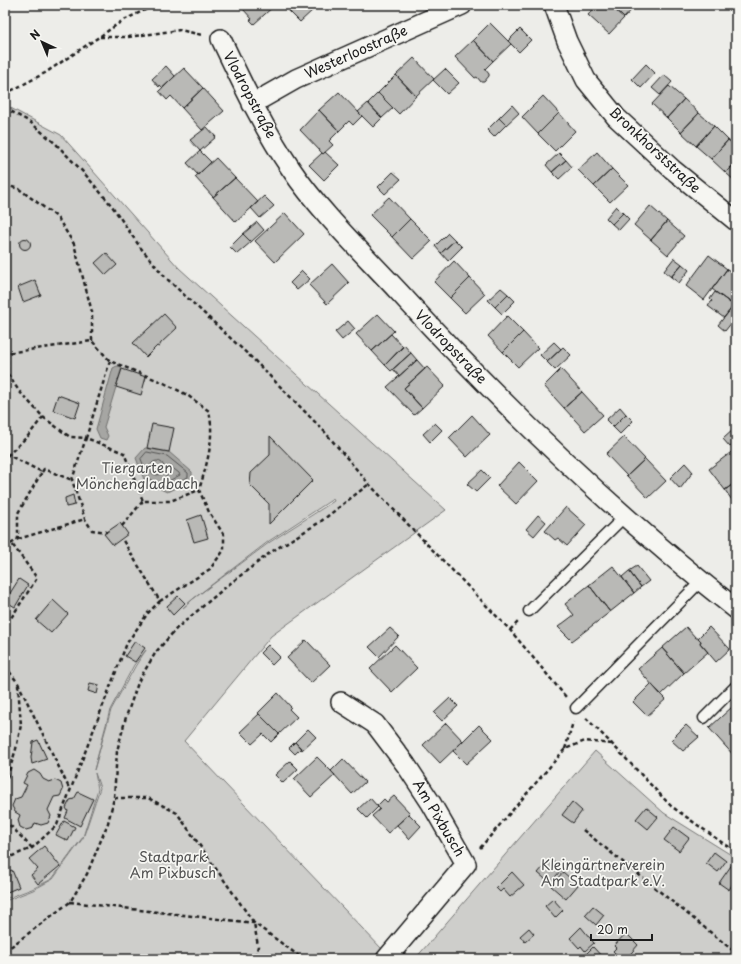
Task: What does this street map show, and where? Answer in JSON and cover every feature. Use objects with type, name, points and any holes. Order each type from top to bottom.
[{"type":"street","name":"Westerloostraße","points":[[252,104],[296,79],[462,5]]},
{"type":"street","name":"Bronkhorststraße","points":[[554,5],[567,41],[586,80],[616,117],[672,169],[736,221]]},
{"type":"street","name":"Vlodropstraße","points":[[221,39],[252,104],[291,169],[321,207],[425,320],[490,388],[557,454],[701,582],[736,609]]},
{"type":"street","name":"Am Pixbusch","points":[[342,702],[375,724],[406,765],[431,803],[466,864],[386,959]]},
{"type":"lane","points":[[529,611],[626,516]]},
{"type":"lane","points":[[576,708],[701,582]]},
{"type":"lane","points":[[704,718],[736,686]]},
{"type":"path","points":[[5,94],[45,73],[122,21],[155,5]]},
{"type":"path","points":[[100,37],[128,37],[180,30]]},
{"type":"path","points":[[5,108],[30,122],[56,144],[112,206],[140,247],[165,277],[254,360],[324,431],[370,484],[510,630],[576,708],[671,806],[724,844],[736,850]]},
{"type":"path","points":[[5,185],[19,189],[57,217],[74,244],[92,312],[92,341],[110,361],[164,383],[209,411],[212,423],[209,459],[199,490],[209,512],[224,535],[224,550],[210,569],[160,601],[148,613],[128,643],[57,825],[32,848],[5,859]]},
{"type":"path","points":[[92,341],[6,353],[7,374],[19,391],[44,417],[70,437],[86,438],[124,453],[143,501]]},
{"type":"path","points":[[107,532],[92,530],[85,519],[72,480],[110,361]]},
{"type":"path","points":[[42,472],[6,456],[28,436],[44,417]]},
{"type":"path","points":[[18,539],[18,513],[44,469],[72,480]]},
{"type":"path","points":[[5,951],[70,902],[87,874],[108,823],[114,798],[118,751],[126,717],[139,680],[156,652],[176,628],[227,586],[271,552],[320,522],[370,484]]},
{"type":"path","points":[[122,526],[143,501],[170,501],[199,490]]},
{"type":"path","points":[[5,548],[18,539],[85,519]]},
{"type":"path","points":[[122,539],[160,601]]},
{"type":"path","points":[[5,616],[12,618],[37,578],[12,544]]},
{"type":"path","points":[[5,666],[18,683],[70,790]]},
{"type":"path","points":[[5,784],[16,749],[21,725],[18,683]]},
{"type":"path","points":[[466,864],[565,749],[572,728],[576,708]]},
{"type":"path","points":[[565,749],[585,741],[612,744]]},
{"type":"path","points":[[114,798],[148,798],[177,813],[254,923],[303,959]]},
{"type":"path","points":[[5,820],[32,848]]},
{"type":"path","points":[[584,830],[736,950],[731,959]]},
{"type":"path","points":[[70,902],[254,923]]},
{"type":"path","points":[[254,923],[258,946],[255,959]]},
{"type":"green space","points":[[5,105],[61,135],[179,268],[446,510],[271,636],[184,741],[382,949],[373,959],[5,959],[5,901],[33,890],[53,879],[83,838],[100,788],[95,773],[98,789],[83,837],[52,879],[32,889],[5,899]],"holes":[[[333,499],[334,501],[270,542],[193,599],[269,541]],[[146,650],[111,710],[94,770],[110,710],[134,665]]]},
{"type":"green space","name":"Kleingärtnerverein Am Stadtpark e.V.","points":[[595,751],[664,813],[736,858],[736,959],[415,959]]},
{"type":"water","points":[[117,366],[122,367],[104,427],[108,436],[106,440],[100,438],[96,429],[113,368]]},
{"type":"water","points":[[145,448],[169,452],[192,472],[192,480],[167,492],[145,482],[136,458]]},
{"type":"building","points":[[247,5],[275,5],[254,24],[250,20],[252,19],[243,9]]},
{"type":"building","points":[[283,5],[310,5],[314,9],[300,22]]},
{"type":"building","points":[[597,5],[610,5],[624,18],[609,34],[588,15]]},
{"type":"building","points":[[610,5],[636,5],[624,18]]},
{"type":"building","points":[[490,23],[511,44],[493,61],[473,40]]},
{"type":"building","points":[[520,29],[531,40],[519,52],[508,41]]},
{"type":"building","points":[[473,40],[493,61],[485,69],[489,76],[484,82],[481,82],[477,77],[475,78],[455,57]]},
{"type":"building","points":[[414,58],[434,79],[416,96],[396,75]]},
{"type":"building","points":[[646,64],[655,73],[641,88],[632,79]]},
{"type":"building","points":[[166,66],[175,76],[163,88],[160,85],[159,87],[152,79]]},
{"type":"building","points":[[184,68],[203,88],[182,108],[171,96],[167,100],[159,91]]},
{"type":"building","points":[[445,69],[459,83],[447,94],[433,80]]},
{"type":"building","points":[[396,75],[416,96],[399,114],[378,93]]},
{"type":"building","points":[[664,75],[672,82],[660,95],[652,88]]},
{"type":"building","points":[[669,86],[684,99],[667,118],[652,104]]},
{"type":"building","points":[[203,88],[224,111],[202,130],[182,108]]},
{"type":"building","points":[[339,92],[362,116],[353,125],[349,121],[339,131],[319,110]]},
{"type":"building","points":[[378,93],[393,108],[382,118],[368,103]]},
{"type":"building","points":[[543,96],[559,113],[538,134],[522,117]]},
{"type":"building","points":[[684,99],[699,113],[681,132],[667,118]]},
{"type":"building","points":[[368,103],[382,118],[373,127],[358,112]]},
{"type":"building","points":[[512,105],[519,113],[506,125],[499,118]]},
{"type":"building","points":[[319,110],[339,131],[329,141],[333,145],[323,154],[300,130]]},
{"type":"building","points":[[559,113],[575,131],[555,151],[538,134]]},
{"type":"building","points":[[699,113],[714,126],[696,146],[681,132]]},
{"type":"building","points":[[499,118],[506,125],[494,137],[487,130]]},
{"type":"building","points":[[714,126],[728,140],[711,159],[696,146]]},
{"type":"building","points":[[207,127],[216,137],[200,151],[190,140]]},
{"type":"building","points":[[728,140],[736,147],[736,162],[726,173],[711,159]]},
{"type":"building","points":[[200,151],[211,162],[198,175],[187,163]]},
{"type":"building","points":[[325,152],[339,165],[324,180],[309,165]]},
{"type":"building","points":[[597,152],[612,169],[594,186],[578,170]]},
{"type":"building","points":[[559,153],[566,160],[552,172],[546,165]]},
{"type":"building","points":[[216,158],[235,178],[213,197],[195,177]]},
{"type":"building","points":[[566,160],[572,167],[559,179],[552,172]]},
{"type":"building","points":[[736,162],[736,182],[726,173]]},
{"type":"building","points":[[612,169],[628,185],[610,202],[594,186]]},
{"type":"building","points":[[393,172],[401,179],[385,194],[378,187]]},
{"type":"building","points":[[235,178],[258,202],[236,222],[213,197]]},
{"type":"building","points":[[264,196],[274,206],[260,218],[251,208]]},
{"type":"building","points":[[389,197],[410,219],[392,237],[370,215]]},
{"type":"building","points":[[616,206],[623,213],[612,224],[606,218]]},
{"type":"building","points":[[650,206],[667,221],[651,240],[634,225]]},
{"type":"building","points":[[285,213],[304,234],[275,262],[255,241]]},
{"type":"building","points":[[623,213],[629,219],[619,230],[612,224]]},
{"type":"building","points":[[410,219],[432,241],[413,259],[392,237]]},
{"type":"building","points":[[667,221],[684,236],[668,255],[651,240]]},
{"type":"building","points":[[257,222],[264,230],[251,242],[243,234]]},
{"type":"building","points":[[448,233],[455,240],[441,253],[435,246]]},
{"type":"building","points":[[243,234],[251,242],[237,254],[230,247]]},
{"type":"building","points":[[25,238],[29,240],[31,244],[29,248],[25,250],[21,248],[19,244],[21,240]]},
{"type":"building","points":[[455,240],[462,247],[448,261],[441,253]]},
{"type":"building","points":[[106,253],[117,265],[106,275],[95,263]]},
{"type":"building","points":[[709,255],[727,269],[704,300],[686,286]]},
{"type":"building","points":[[674,258],[682,264],[671,277],[664,271]]},
{"type":"building","points":[[454,261],[470,278],[450,298],[434,282]]},
{"type":"building","points":[[332,264],[349,283],[327,304],[309,285]]},
{"type":"building","points":[[682,264],[689,270],[679,283],[671,277]]},
{"type":"building","points":[[727,269],[736,275],[736,295],[730,303],[712,289]]},
{"type":"building","points":[[302,271],[310,279],[297,290],[290,283]]},
{"type":"building","points":[[470,278],[485,294],[465,313],[450,298]]},
{"type":"building","points":[[35,280],[41,295],[23,302],[18,287]]},
{"type":"building","points":[[501,288],[508,294],[495,307],[488,300]]},
{"type":"building","points":[[715,292],[734,305],[724,318],[708,306],[712,301],[710,299]]},
{"type":"building","points":[[508,294],[515,301],[502,314],[495,307]]},
{"type":"building","points":[[734,305],[736,307],[736,317],[725,331],[718,325]]},
{"type":"building","points":[[164,314],[177,328],[161,343],[159,347],[157,346],[146,357],[133,343]]},
{"type":"building","points":[[378,314],[394,331],[372,351],[356,334]]},
{"type":"building","points":[[507,316],[523,332],[503,352],[488,336]]},
{"type":"building","points":[[348,321],[355,329],[342,340],[335,332]]},
{"type":"building","points":[[523,332],[538,348],[518,367],[503,352]]},
{"type":"building","points":[[391,334],[403,347],[385,365],[372,351]]},
{"type":"building","points":[[554,342],[561,349],[547,362],[540,355]]},
{"type":"building","points":[[404,345],[411,353],[391,371],[385,365]]},
{"type":"building","points":[[563,347],[571,355],[555,370],[547,362]]},
{"type":"building","points":[[411,353],[417,360],[399,376],[393,369]]},
{"type":"building","points":[[417,360],[425,369],[404,388],[422,408],[414,415],[387,387]]},
{"type":"building","points":[[427,367],[445,386],[422,408],[404,388]]},
{"type":"building","points":[[122,369],[146,377],[141,395],[116,387]]},
{"type":"building","points":[[561,369],[582,392],[564,408],[544,386]]},
{"type":"building","points":[[582,392],[603,415],[585,431],[564,408]]},
{"type":"building","points":[[58,395],[80,403],[75,418],[53,410]]},
{"type":"building","points":[[620,407],[626,414],[613,427],[606,420]]},
{"type":"building","points":[[626,414],[633,421],[620,434],[613,427]]},
{"type":"building","points":[[472,415],[490,435],[467,457],[449,438]]},
{"type":"building","points":[[435,423],[442,430],[430,442],[423,434]]},
{"type":"building","points":[[152,424],[174,428],[169,452],[147,448]]},
{"type":"building","points":[[735,428],[736,442],[730,447],[723,439]]},
{"type":"building","points":[[270,436],[313,480],[269,524],[269,504],[250,485],[251,473],[270,455]]},
{"type":"building","points":[[624,437],[645,459],[627,476],[606,454]]},
{"type":"building","points":[[734,450],[736,453],[736,482],[725,490],[709,469]]},
{"type":"building","points":[[645,459],[666,481],[648,498],[627,476]]},
{"type":"building","points":[[519,462],[538,481],[516,504],[497,486]]},
{"type":"building","points":[[685,463],[693,472],[680,489],[670,478]]},
{"type":"building","points":[[482,470],[490,478],[476,492],[467,484]]},
{"type":"building","points":[[736,482],[736,506],[725,490]]},
{"type":"building","points":[[73,495],[75,505],[66,507],[65,498]]},
{"type":"building","points":[[566,507],[586,525],[567,546],[558,538],[555,540],[545,531]]},
{"type":"building","points":[[201,515],[208,538],[194,542],[187,520]]},
{"type":"building","points":[[538,515],[546,522],[534,536],[526,529]]},
{"type":"building","points":[[120,523],[128,534],[113,545],[104,534]]},
{"type":"building","points":[[613,566],[634,593],[610,612],[589,585]]},
{"type":"building","points":[[637,566],[649,581],[641,587],[629,571]]},
{"type":"building","points":[[629,571],[641,587],[634,593],[622,577]]},
{"type":"building","points":[[19,579],[28,585],[15,607],[5,601]]},
{"type":"building","points":[[589,585],[610,612],[572,641],[558,627],[574,615],[565,604]]},
{"type":"building","points":[[178,596],[185,603],[173,615],[167,606]]},
{"type":"building","points":[[53,600],[68,614],[51,633],[36,620]]},
{"type":"building","points":[[686,627],[696,638],[701,641],[700,643],[708,652],[684,673],[662,648]]},
{"type":"building","points":[[709,627],[730,649],[716,662],[700,643],[701,641],[698,638]]},
{"type":"building","points":[[390,628],[399,636],[379,657],[369,647]]},
{"type":"building","points":[[306,640],[330,665],[311,683],[287,658]]},
{"type":"building","points":[[135,641],[145,648],[135,662],[125,656]]},
{"type":"building","points":[[268,645],[280,657],[272,665],[260,653]]},
{"type":"building","points":[[395,645],[417,668],[392,692],[370,669]]},
{"type":"building","points":[[662,648],[684,673],[661,695],[638,669]]},
{"type":"building","points":[[5,678],[9,680],[7,688],[5,688]]},
{"type":"building","points":[[90,683],[99,685],[97,694],[88,691]]},
{"type":"building","points":[[651,684],[666,699],[647,716],[633,702]]},
{"type":"building","points":[[278,693],[291,707],[289,709],[297,717],[279,734],[258,713]]},
{"type":"building","points":[[450,698],[458,706],[442,721],[434,713]]},
{"type":"building","points":[[736,703],[736,712],[732,707]]},
{"type":"building","points":[[732,707],[736,712],[736,758],[709,728]]},
{"type":"building","points":[[259,714],[279,734],[271,742],[263,734],[252,744],[240,732]]},
{"type":"building","points":[[446,723],[463,741],[440,763],[423,745]]},
{"type":"building","points":[[479,725],[493,739],[466,764],[453,751]]},
{"type":"building","points":[[686,725],[699,737],[683,751],[671,740]]},
{"type":"building","points":[[308,729],[316,737],[302,750],[295,742]]},
{"type":"building","points":[[38,740],[47,759],[32,764],[31,758],[33,742]]},
{"type":"building","points":[[295,742],[301,748],[295,754],[289,748]]},
{"type":"building","points":[[317,757],[335,775],[311,797],[294,779]]},
{"type":"building","points":[[343,759],[365,782],[352,794],[331,771]]},
{"type":"building","points":[[290,761],[298,769],[283,783],[275,775]]},
{"type":"building","points":[[34,770],[40,774],[43,779],[49,782],[55,780],[61,783],[63,790],[60,796],[54,797],[48,810],[51,816],[48,823],[41,825],[35,823],[33,828],[26,830],[20,827],[18,820],[20,815],[15,812],[12,806],[15,799],[21,797],[27,785],[23,783],[28,773]]},
{"type":"building","points":[[78,792],[93,799],[80,826],[65,818],[68,811],[66,808],[70,800],[74,799]]},
{"type":"building","points":[[394,796],[410,813],[388,833],[372,816],[380,809],[377,806],[384,799],[387,802]]},
{"type":"building","points":[[370,798],[378,807],[367,818],[358,809]]},
{"type":"building","points":[[572,802],[582,811],[573,823],[562,815]]},
{"type":"building","points":[[646,807],[658,817],[648,829],[636,819]]},
{"type":"building","points":[[409,814],[421,826],[409,839],[397,825]]},
{"type":"building","points":[[64,821],[75,827],[68,841],[56,835]]},
{"type":"building","points":[[674,827],[689,838],[679,851],[664,840]]},
{"type":"building","points":[[44,846],[60,866],[38,884],[31,875],[38,869],[29,859]]},
{"type":"building","points":[[714,852],[726,861],[718,872],[706,863]]},
{"type":"building","points":[[550,859],[562,869],[550,883],[538,873]]},
{"type":"building","points":[[733,863],[736,866],[736,885],[733,883],[729,890],[719,883]]},
{"type":"building","points":[[12,870],[19,887],[5,893],[5,873]]},
{"type":"building","points":[[512,872],[524,885],[510,897],[503,889],[500,892],[496,888]]},
{"type":"building","points":[[563,872],[578,885],[566,899],[551,886]]},
{"type":"building","points":[[553,899],[563,910],[555,918],[545,906]]},
{"type":"building","points":[[593,906],[604,915],[596,925],[585,915]]},
{"type":"building","points":[[581,927],[594,943],[585,951],[581,946],[579,948],[570,938]]},
{"type":"building","points":[[529,928],[534,934],[525,942],[520,936]]},
{"type":"building","points":[[626,933],[638,945],[627,958],[625,956],[621,959],[613,951],[616,948],[614,946]]},
{"type":"building","points":[[593,947],[604,959],[582,958]]},
{"type":"park label","name":"Tiergarten Mönchengladbach","points":[[137,476]]},
{"type":"park label","name":"Stadtpark Am Pixbusch","points":[[173,866]]}]
